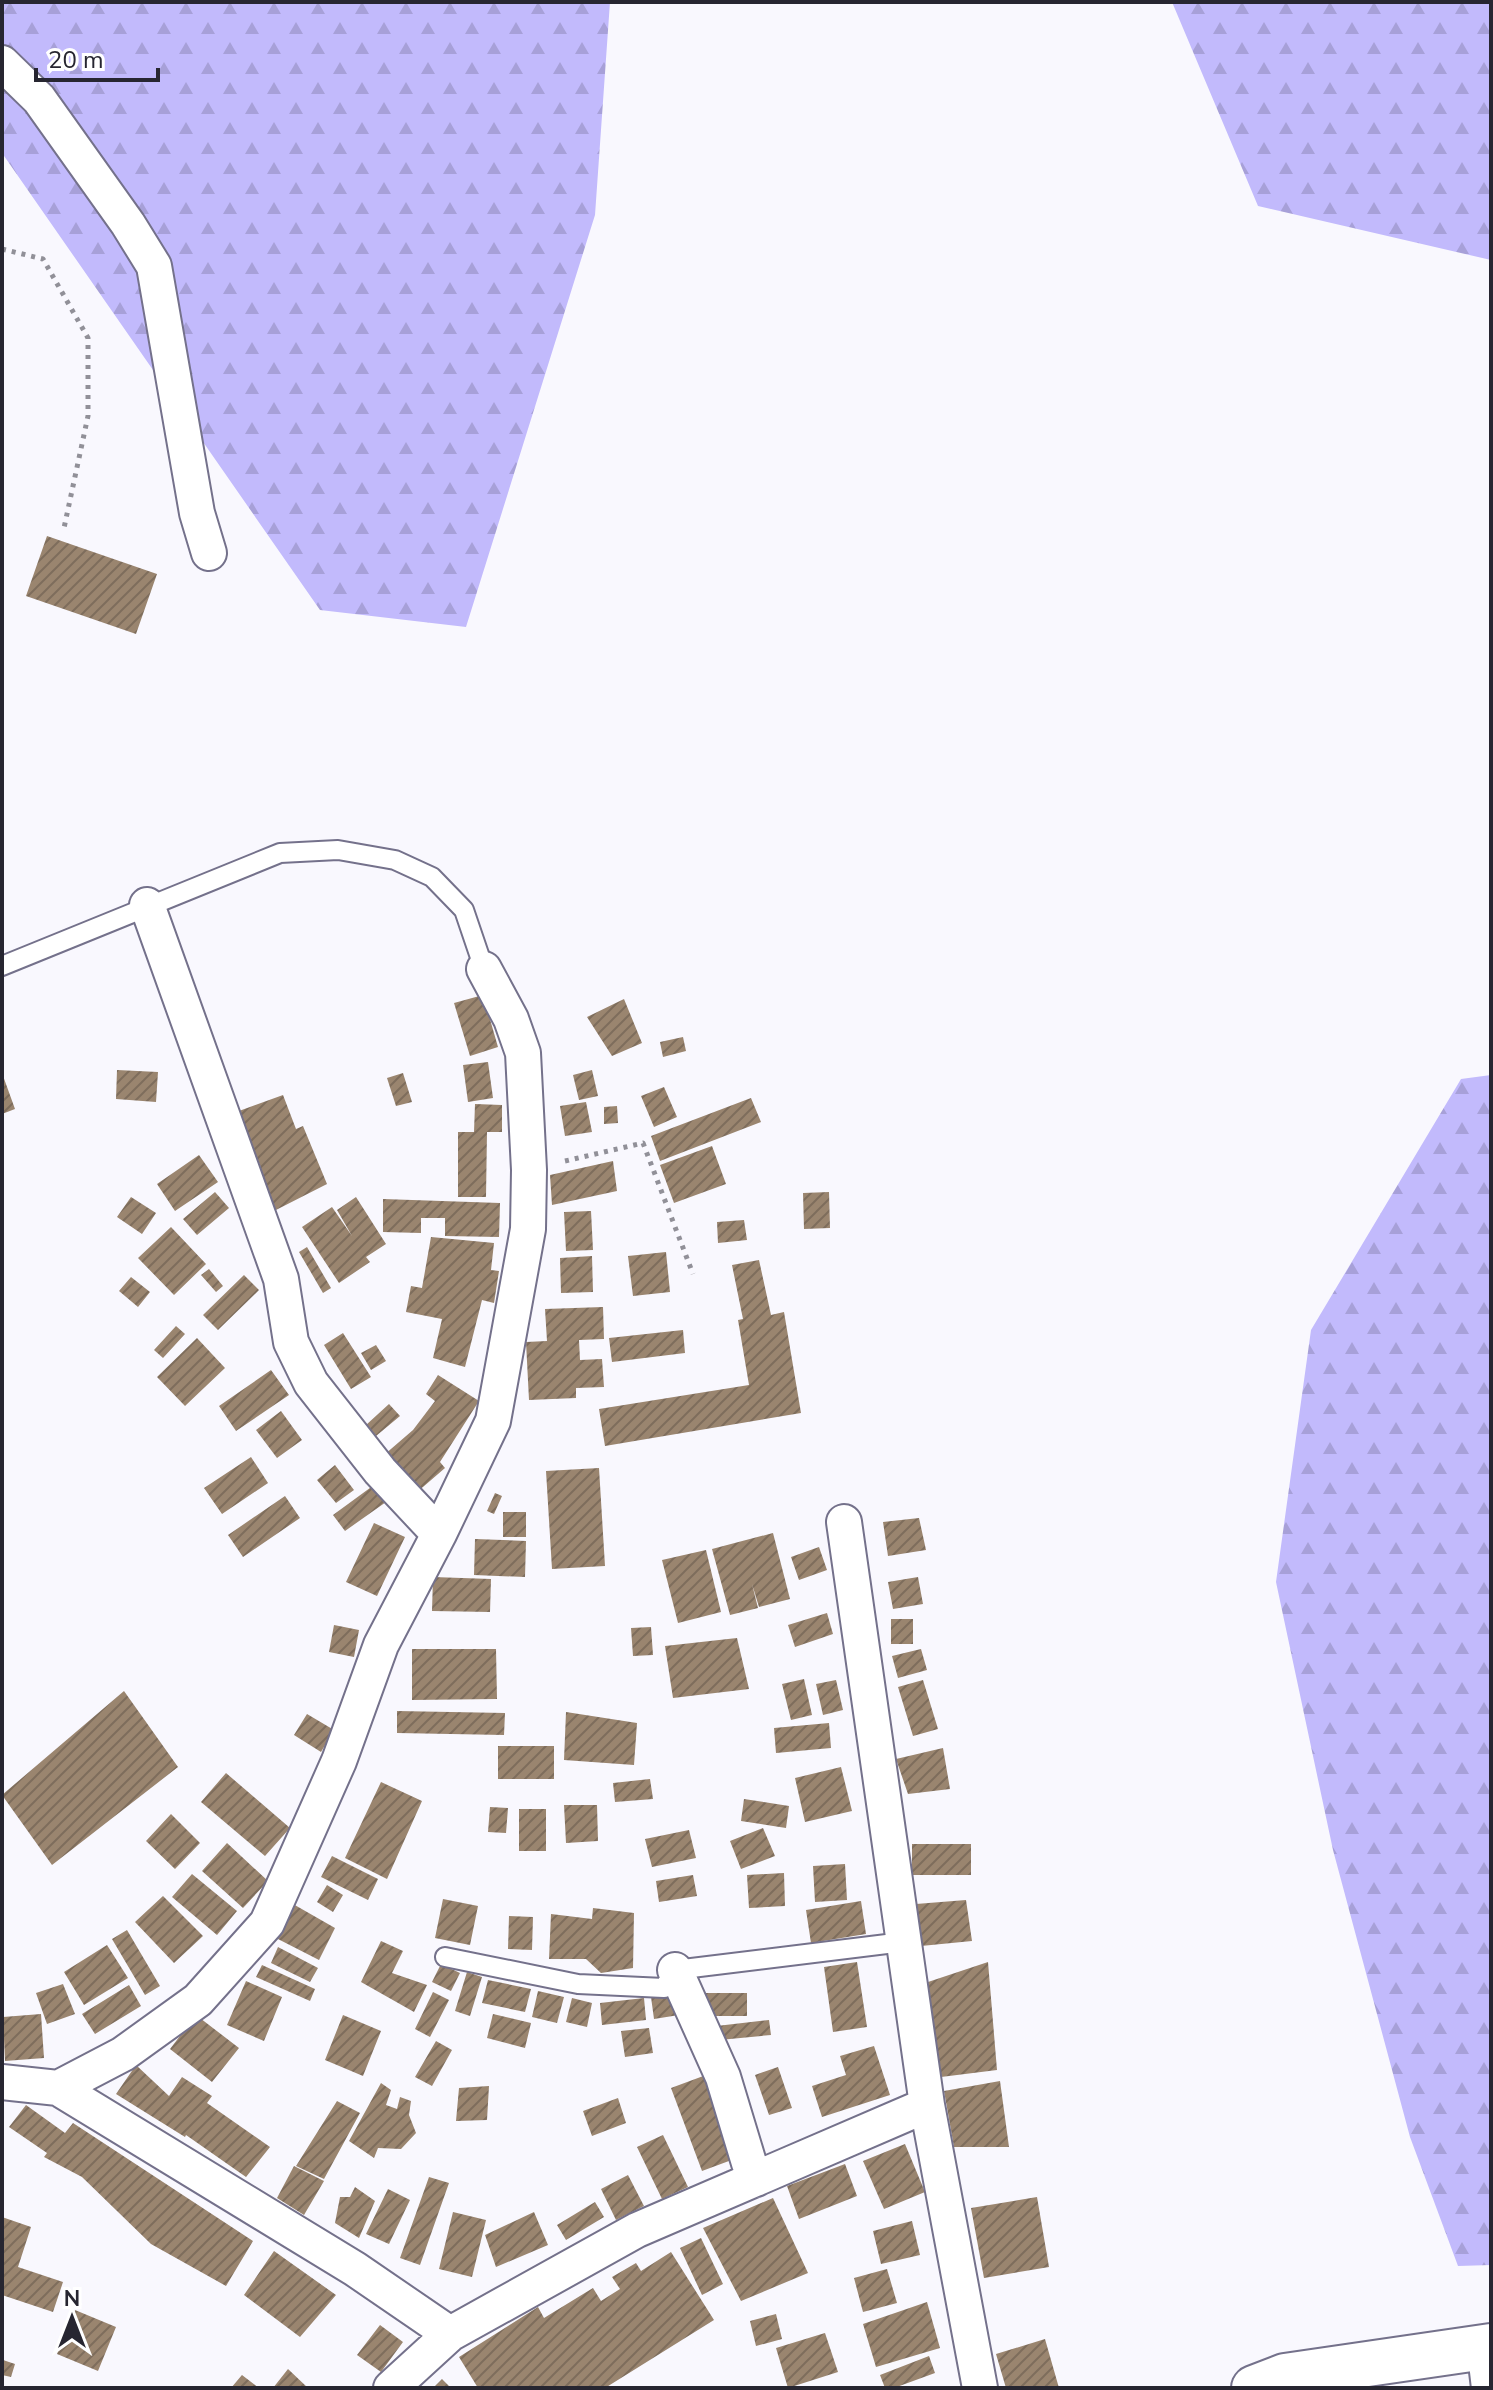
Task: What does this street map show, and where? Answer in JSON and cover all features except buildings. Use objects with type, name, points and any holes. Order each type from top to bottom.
[{"type":"street","points":[[2,63],[39,99],[128,224],[154,266],[197,513],[209,553]]},
{"type":"street","points":[[147,905],[281,1279],[291,1342],[311,1383],[355,1441],[439,1534]]},
{"type":"street","points":[[58,2088],[123,2054],[198,2000],[267,1923],[339,1761],[381,1645],[493,1421],[528,1229],[529,1170],[523,1053],[511,1019],[484,969]]},
{"type":"street","points":[[844,1522],[927,2105],[980,2388]]},
{"type":"street","points":[[675,1970],[723,2077],[756,2179]]},
{"type":"street","points":[[2,2082],[58,2088],[355,2269],[450,2334]]},
{"type":"street","points":[[391,2388],[450,2334],[637,2230],[927,2105]]},
{"type":"street","points":[[1254,2388],[1285,2376],[1488,2360]]},
{"type":"lane","points":[[2,966],[280,853],[338,850],[395,860],[432,877],[464,910],[484,969]]},
{"type":"lane","points":[[445,1957],[578,1984],[664,1988],[675,1970],[903,1942]]},
{"type":"path","points":[[2,249],[43,259],[88,338],[88,416],[64,528]]},
{"type":"path","points":[[529,1170],[643,1143],[693,1274]]},
{"type":"green space","points":[[2,2],[610,2],[595,215],[466,627],[320,610],[2,153]]},
{"type":"green space","points":[[1172,2],[1491,2],[1491,260],[1258,206]]},
{"type":"green space","points":[[1491,1075],[1491,2265],[1458,2266],[1410,2137],[1333,1850],[1276,1582],[1311,1330],[1461,1079]]}]
